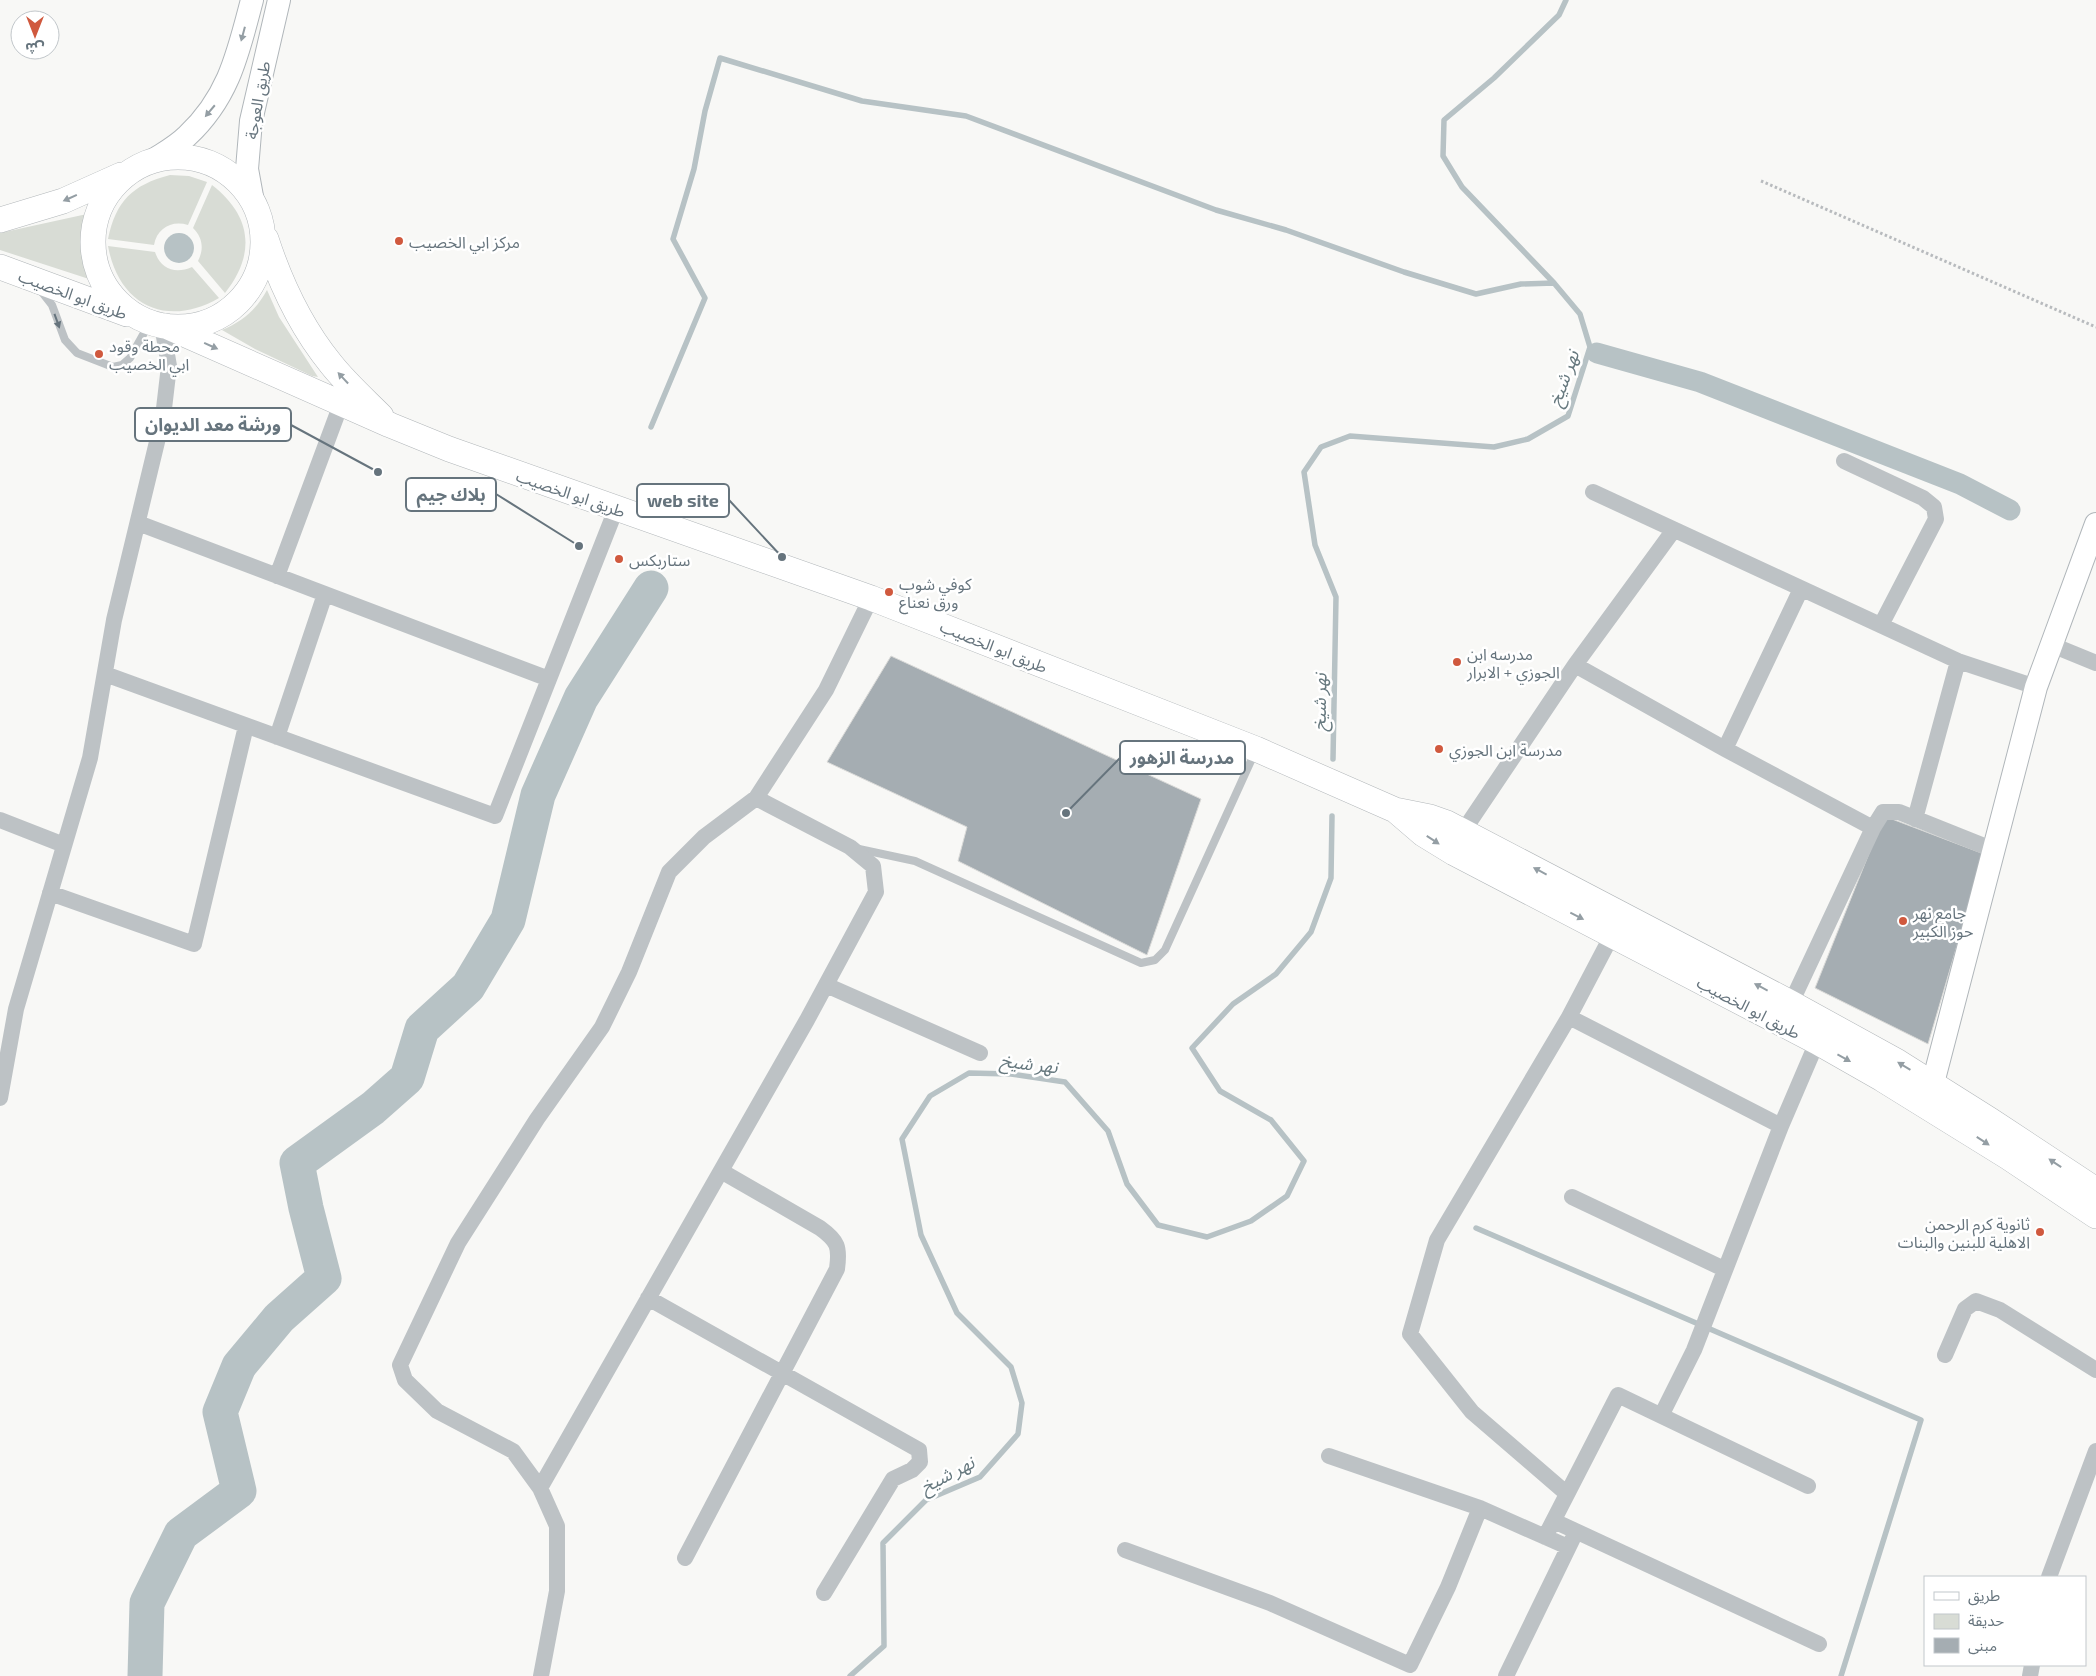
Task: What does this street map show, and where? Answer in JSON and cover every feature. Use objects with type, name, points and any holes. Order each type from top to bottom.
[{"type":"main road","points":[[0,220],[63,201],[142,166],[176,157],[199,159],[221,168],[239,183],[253,202],[262,226],[263,253],[257,274],[247,292],[232,308],[213,319],[193,326],[156,324],[123,307],[105,288],[95,263],[92,237],[98,211],[111,188],[142,166]]},
{"type":"main road","name":"طريق ابو الخصيب","points":[[262,226],[278,277],[305,327],[332,365],[390,425]]},
{"type":"main road","name":"طريق ابو الخصيب","points":[[0,266],[156,324],[390,425],[510,472],[870,598],[1256,749],[1395,810],[1430,817],[1464,830],[1791,1003],[1933,1084],[2096,1190]]},
{"type":"main road","name":"طريق ابو الخصيب","points":[[1395,810],[1423,834],[1446,849],[1817,1042],[1946,1117],[2096,1216]]},
{"type":"street","name":"طريق العوجة","points":[[142,166],[187,137],[214,106],[234,68],[252,0]]},
{"type":"street","name":"طريق العوجة","points":[[253,202],[247,169],[252,120],[279,0]]},
{"type":"street","points":[[0,1098],[16,1009],[90,758],[114,620],[167,394],[169,366],[156,324]]},
{"type":"street","points":[[277,576],[341,404]]},
{"type":"street","points":[[1844,461],[1923,498],[1934,507],[1936,519],[1881,626]]},
{"type":"street","points":[[1593,492],[1673,531],[1958,661],[2036,687]]},
{"type":"street","points":[[105,674],[495,816],[616,509]]},
{"type":"street","points":[[138,523],[549,679]]},
{"type":"street","points":[[1933,1084],[2036,687],[2096,524]]},
{"type":"street","points":[[1464,830],[1575,665],[1673,531]]},
{"type":"street","points":[[1725,749],[1801,589]]},
{"type":"street","points":[[276,736],[325,594]]},
{"type":"street","points":[[541,1676],[557,1591],[557,1526],[540,1488],[513,1451],[437,1411],[405,1380],[400,1365],[458,1243],[537,1119],[602,1027],[629,972],[669,872],[704,837],[756,798],[826,690],[870,598]]},
{"type":"street","points":[[2052,645],[2096,663]]},
{"type":"street","points":[[1915,819],[1958,661]]},
{"type":"street","points":[[1575,665],[1725,749],[1873,828]]},
{"type":"street","points":[[50,893],[194,944],[246,726]]},
{"type":"street","points":[[540,1488],[826,985],[876,892],[873,866],[850,847],[756,798]]},
{"type":"street","points":[[1791,1003],[1873,828],[1883,812],[1899,812],[1994,850]]},
{"type":"street","points":[[0,820],[64,845]]},
{"type":"street","points":[[1566,1494],[1472,1412],[1410,1334],[1437,1240],[1569,1017],[1612,935]]},
{"type":"street","points":[[826,985],[980,1053]]},
{"type":"street","points":[[1569,1017],[1781,1126]]},
{"type":"street","points":[[1662,1414],[1694,1350],[1781,1126],[1817,1042]]},
{"type":"street","points":[[685,1558],[837,1269],[840,1252],[834,1238],[820,1228],[721,1171]]},
{"type":"street","points":[[1572,1197],[1724,1269]]},
{"type":"street","points":[[648,1298],[919,1450],[920,1462],[912,1470],[893,1479],[824,1593]]},
{"type":"street","points":[[1945,1354],[1965,1309],[1976,1301],[2000,1310],[2096,1370]]},
{"type":"street","points":[[1545,1537],[1618,1395],[1662,1414],[1808,1486]]},
{"type":"street","points":[[2048,1576],[2096,1451]]},
{"type":"street","points":[[1329,1456],[1480,1508],[1568,1547]]},
{"type":"street","points":[[1125,1550],[1270,1603],[1410,1665],[1448,1588],[1480,1508]]},
{"type":"street","points":[[1554,1521],[1819,1644]]},
{"type":"street","points":[[1506,1676],[1576,1531]]},
{"type":"lane","points":[[33,279],[52,305],[65,340],[77,353],[114,367],[122,365],[130,358],[144,333],[156,324]]},
{"type":"lane","points":[[850,847],[915,861],[1142,963],[1155,960],[1164,950],[1256,749]]},
{"type":"path","points":[[1760,181],[2096,327]]},
{"type":"green space","points":[[170,175],[189,176],[207,182],[188,225],[176,224],[166,227],[158,234],[154,245],[108,239],[116,214],[128,196],[145,184]]},
{"type":"green space","points":[[212,185],[235,209],[242,223],[245,236],[242,264],[225,293],[198,261],[202,244],[193,228]]},
{"type":"green space","points":[[87,214],[83,247],[84,262],[89,279],[0,250],[0,233]]},
{"type":"green space","points":[[108,246],[155,252],[161,263],[170,269],[180,270],[192,267],[219,298],[200,307],[181,311],[164,311],[148,306],[134,297],[123,284],[114,267]]},
{"type":"green space","points":[[267,290],[279,317],[318,377],[312,376],[255,349],[222,330],[248,314]]},
{"type":"shaded area","points":[[179,233],[185,234],[193,242],[193,254],[185,262],[179,263],[173,262],[165,254],[164,248],[165,242],[173,234]]},
{"type":"building","points":[[891,656],[1201,799],[1147,955],[958,861],[967,827],[827,762]]},
{"type":"building","name":"جامع نهر حوز الكبير","points":[[1884,816],[1984,854],[1928,1044],[1815,988]]},
{"type":"waterway","name":"نهر شيخ","points":[[1333,759],[1336,597],[1315,545],[1304,472],[1321,447],[1350,436],[1494,447],[1528,439],[1568,416],[1590,347],[1580,314],[1554,283],[1462,187],[1443,156],[1444,120],[1494,78],[1559,15],[1566,0]]},
{"type":"waterway","points":[[651,427],[705,298],[673,239],[694,169],[705,111],[720,58],[862,101],[966,116],[1216,210],[1286,230],[1404,272],[1476,294],[1521,284],[1554,283]]},
{"type":"waterway","points":[[1597,353],[1700,382],[1960,484],[2010,510]]},
{"type":"waterway","points":[[145,1676],[147,1603],[181,1534],[239,1491],[220,1412],[239,1366],[279,1318],[324,1278],[306,1208],[297,1163],[373,1108],[407,1078],[422,1029],[468,987],[508,920],[538,795],[581,698],[651,588]]},
{"type":"waterway","name":"نهر شيخ","points":[[850,1676],[884,1646],[883,1543],[926,1500],[980,1477],[1018,1434],[1022,1403],[1011,1367],[957,1313],[921,1235],[902,1139],[930,1096],[969,1073],[1011,1074],[1065,1082],[1108,1131],[1127,1184],[1158,1225],[1207,1237],[1251,1221],[1287,1196],[1304,1161],[1271,1120],[1220,1091],[1192,1048],[1233,1004],[1276,974],[1311,932],[1331,878],[1332,816]]},
{"type":"waterway","points":[[1476,1228],[1921,1420],[1841,1676]]},
{"type":"place","name":"مركز ابي الخصيب","points":[[399,241]]},
{"type":"place","name":"محطة وقود ابي الخصيب","points":[[99,354]]},
{"type":"place","name":"ورشة معد الديوان","points":[[378,472]]},
{"type":"place","name":"بلاك جيم","points":[[579,546]]},
{"type":"place","name":"web site","points":[[782,557]]},
{"type":"place","name":"ستاربكس","points":[[619,559]]},
{"type":"place","name":"كوفي شوب ورق نعناع","points":[[889,592]]},
{"type":"place","name":"مدرسه ابن الجوزي + الابرار","points":[[1457,662]]},
{"type":"place","name":"مدرسة ابن الجوزي","points":[[1439,749]]},
{"type":"place","name":"مدرسة الزهور","points":[[1066,813]]},
{"type":"place","name":"جامع نهر حوز الكبير","points":[[1903,921]]},
{"type":"place","name":"ثانوية كرم الرحمن الاهلية للبنين والبنات","points":[[2040,1232]]}]
